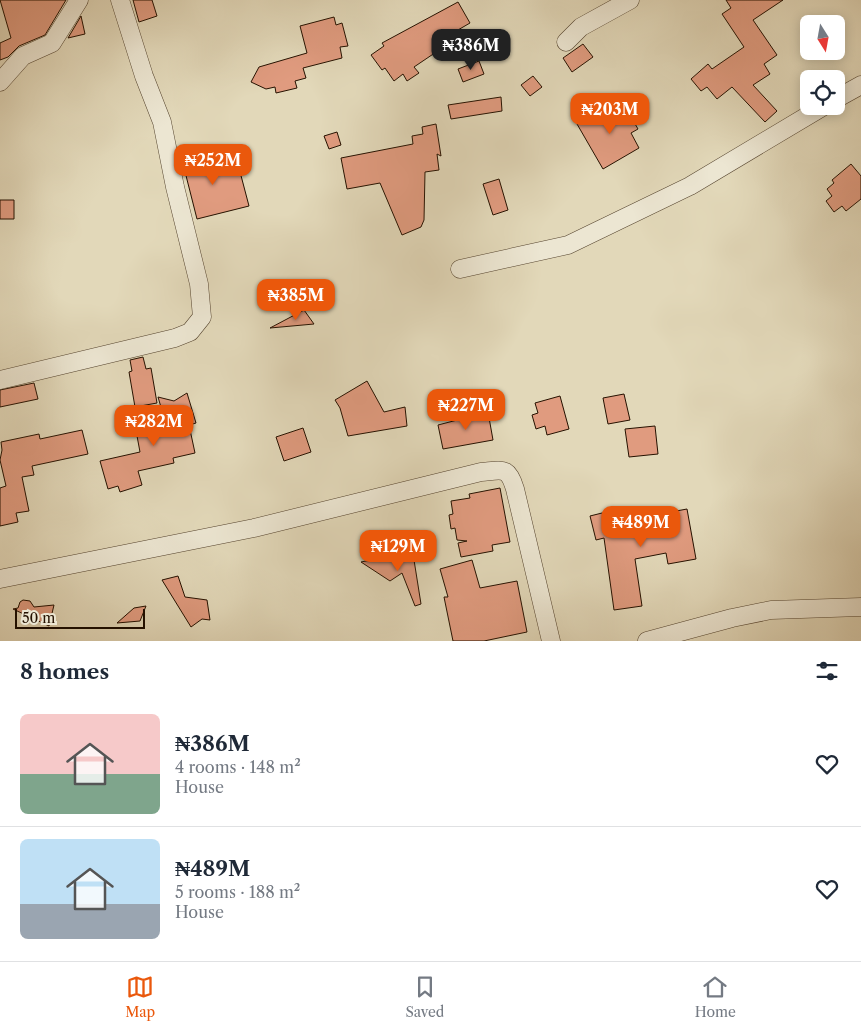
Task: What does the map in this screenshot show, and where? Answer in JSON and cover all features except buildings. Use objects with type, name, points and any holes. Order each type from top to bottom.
[{"type":"street","points":[[0,82],[23,56],[52,43],[79,0]]},
{"type":"street","points":[[0,380],[176,338],[190,332],[202,317],[199,284],[175,187],[162,122],[144,76],[120,0]]},
{"type":"street","points":[[566,42],[581,27],[630,0]]},
{"type":"street","points":[[845,94],[861,85]]},
{"type":"street","points":[[460,269],[568,245],[690,186],[809,115]]},
{"type":"street","points":[[0,579],[254,528],[481,472],[504,470],[510,474],[515,489],[551,641]]},
{"type":"street","points":[[647,641],[732,618],[770,610],[861,607]]}]
